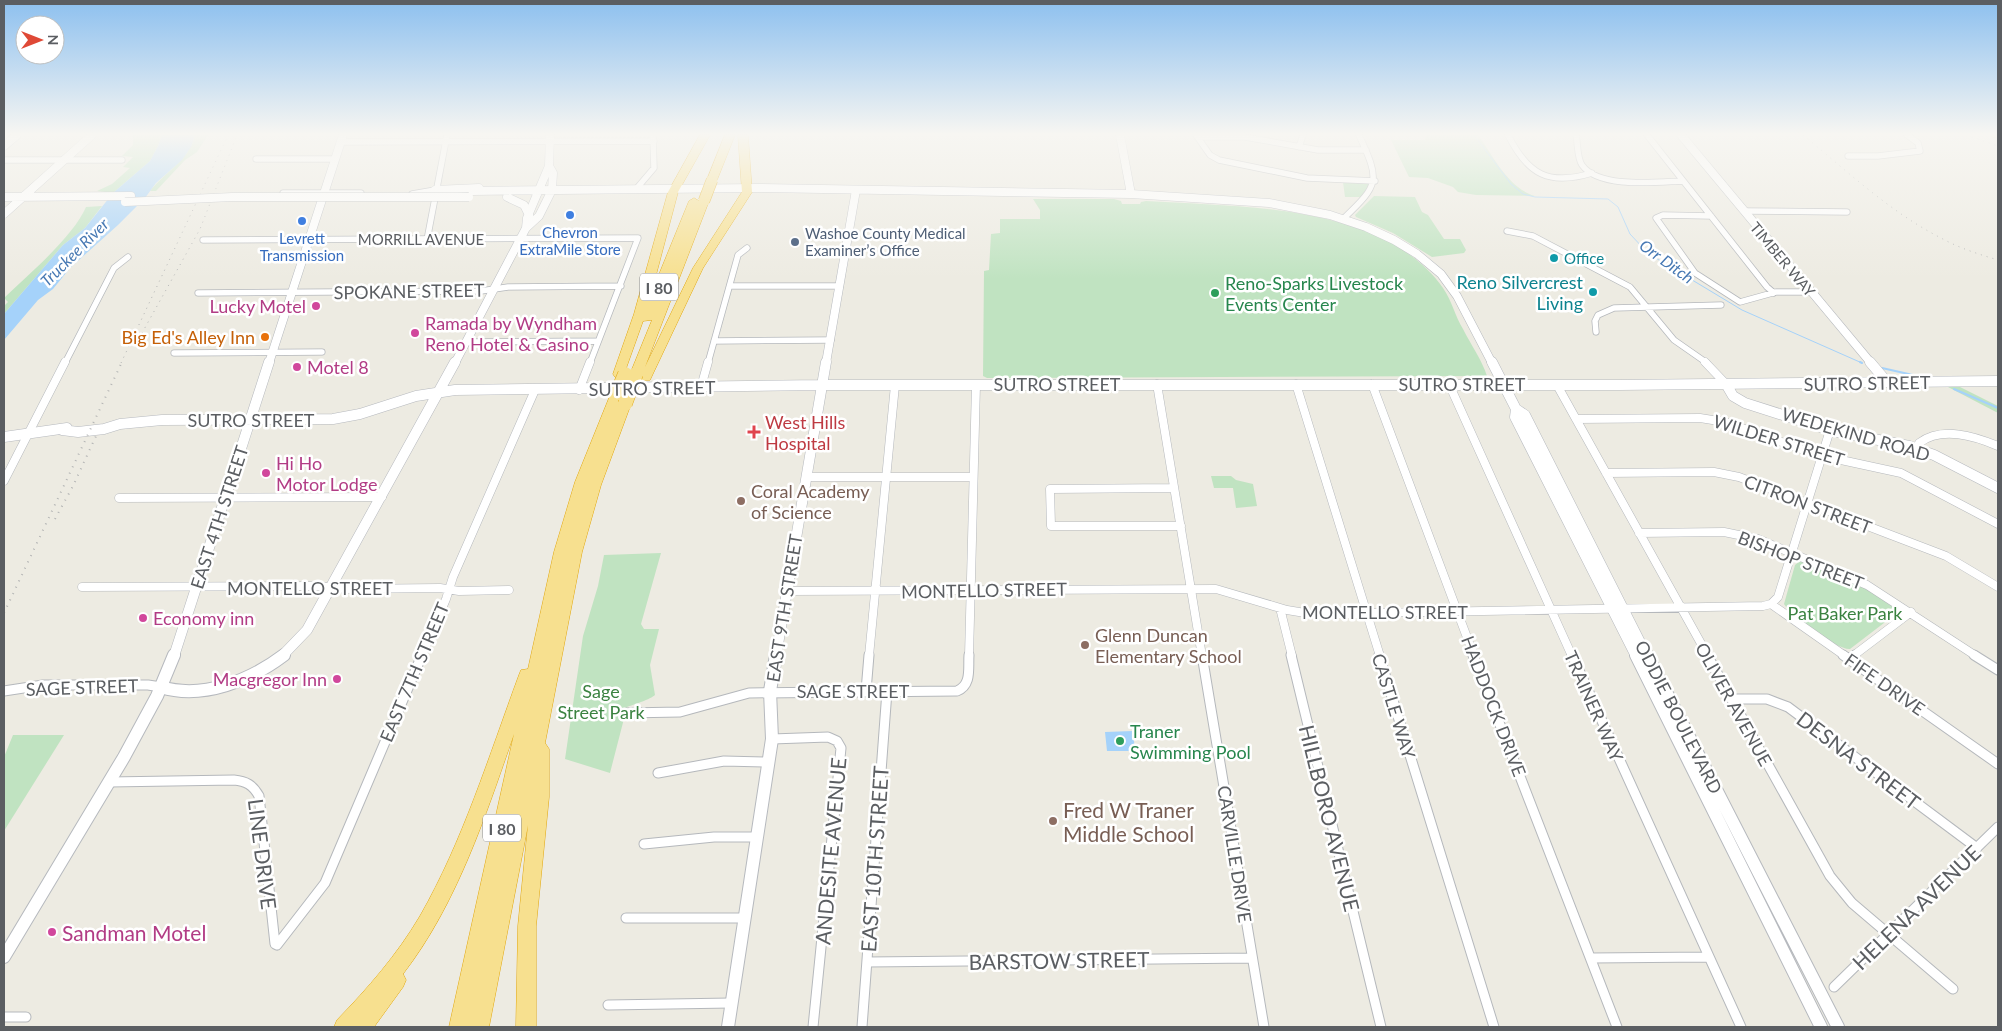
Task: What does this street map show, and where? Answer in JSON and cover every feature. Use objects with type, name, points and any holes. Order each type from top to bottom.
[{"type":"highway","points":[[632,374],[640,314],[674,190],[678,183]]},
{"type":"highway","name":"I 80","points":[[459,1027],[544,630],[571,515],[622,401],[706,183]]},
{"type":"highway","points":[[622,401],[632,374],[748,190],[747,183]]},
{"type":"highway","name":"I 80","points":[[479,1027],[572,567],[586,509],[608,471],[622,401]]},
{"type":"highway","points":[[362,1027],[411,957],[425,924],[459,858],[544,630]]},
{"type":"highway","points":[[526,1027],[527,926],[541,777],[540,726]]},
{"type":"highway","points":[[344,1027],[393,971],[425,924]]},
{"type":"main road","points":[[4,214],[38,183]]},
{"type":"main road","points":[[40,183],[38,192],[46,196],[63,198]]},
{"type":"main road","name":"EAST 4TH STREET","points":[[4,957],[110,782],[161,687],[182,633],[328,183]]},
{"type":"main road","points":[[523,188],[537,183]]},
{"type":"main road","points":[[526,228],[525,224],[539,194],[542,183]]},
{"type":"main road","points":[[161,687],[174,690],[218,687],[243,679],[265,668],[301,639],[440,392],[526,228],[538,216],[551,193],[552,183]]},
{"type":"main road","points":[[1129,183],[1131,194]]},
{"type":"main road","name":"TIMBER WAY","points":[[1721,183],[1887,382]]},
{"type":"main road","points":[[434,193],[447,188],[534,188],[539,194]]},
{"type":"main road","points":[[470,194],[507,197],[637,188],[674,190]]},
{"type":"main road","points":[[551,193],[615,193],[674,190]]},
{"type":"main road","name":"ODDIE BOULEVARD","points":[[674,190],[748,190],[782,193],[795,190],[856,190],[1131,194],[1280,204],[1343,219],[1394,240],[1429,263],[1446,279],[1457,296],[1516,409],[1525,415],[1757,873],[1838,1027]]},
{"type":"main road","name":"EAST 9TH STREET","points":[[728,1027],[772,739],[770,692],[821,385],[831,340],[856,190]]},
{"type":"main road","points":[[4,203],[20,200],[63,198],[128,199],[539,194]]},
{"type":"main road","points":[[4,197],[20,200]]},
{"type":"main road","points":[[507,197],[524,205],[529,215]]},
{"type":"main road","name":"SUTRO STREET","points":[[4,437],[62,430],[78,432],[104,429],[120,424],[162,420],[343,418],[365,413],[410,398],[440,392],[821,385],[1557,385],[1998,381]]},
{"type":"main road","name":"WEDEKIND ROAD","points":[[1726,384],[1767,409]]},
{"type":"main road","name":"WEDEKIND ROAD","points":[[1726,384],[1730,392],[1738,400],[1830,430],[1885,440],[1918,449],[1998,488]]},
{"type":"main road","points":[[1752,384],[1747,387],[1746,394],[1754,402]]},
{"type":"main road","name":"ODDIE BOULEVARD","points":[[1516,409],[1514,412],[1515,417],[1725,832],[1821,1027]]},
{"type":"street","points":[[427,240],[436,183]]},
{"type":"street","points":[[637,188],[641,183]]},
{"type":"street","points":[[1343,219],[1371,193],[1375,183]]},
{"type":"street","points":[[1686,183],[1767,287],[1774,293]]},
{"type":"street","points":[[283,193],[434,193]]},
{"type":"street","points":[[1744,211],[1848,212]]},
{"type":"street","points":[[1711,216],[1663,215],[1656,218],[1695,273],[1740,302],[1774,293],[1811,292]]},
{"type":"street","name":"WEDEKIND ROAD","points":[[1507,231],[1533,236],[1625,284],[1634,291],[1645,307],[1674,340],[1708,364],[1726,384]]},
{"type":"street","name":"MORRILL AVENUE","points":[[203,240],[638,238],[639,241],[621,286]]},
{"type":"street","points":[[701,387],[738,255],[747,248]]},
{"type":"street","points":[[4,481],[26,435],[114,268],[128,257]]},
{"type":"street","name":"SPOKANE STREET","points":[[198,293],[481,292],[508,286],[621,286]]},
{"type":"street","points":[[579,390],[621,286]]},
{"type":"street","points":[[730,286],[840,286]]},
{"type":"street","points":[[1596,332],[1594,322],[1596,315],[1614,308],[1721,304]]},
{"type":"street","points":[[714,341],[831,340]]},
{"type":"street","points":[[466,342],[598,342]]},
{"type":"street","points":[[174,353],[322,352]]},
{"type":"street","name":"CARVILLE DRIVE","points":[[1157,384],[1264,1027]]},
{"type":"street","name":"CASTLE WAY","points":[[1296,384],[1494,1027]]},
{"type":"street","name":"HADDOCK DRIVE","points":[[1372,384],[1493,707],[1617,1027]]},
{"type":"street","name":"TRAINER WAY","points":[[1449,384],[1741,1027]]},
{"type":"street","points":[[866,691],[896,385]]},
{"type":"street","points":[[970,590],[976,385]]},
{"type":"street","name":"OLIVER AVENUE","points":[[1557,385],[1830,876],[1852,903],[1953,989]]},
{"type":"street","name":"EAST 7TH STREET","points":[[277,945],[325,883],[535,390]]},
{"type":"street","name":"WILDER STREET","points":[[1576,419],[1716,420],[1822,456],[1900,473],[1998,524]]},
{"type":"street","points":[[1771,604],[1778,598],[1830,430]]},
{"type":"street","points":[[1918,449],[1919,444],[1924,439],[1952,434],[1974,437],[1998,446]]},
{"type":"street","name":"CITRON STREET","points":[[1606,474],[1722,473],[1739,477],[1946,556],[1998,587]]},
{"type":"street","points":[[806,477],[973,477]]},
{"type":"street","points":[[1174,488],[1050,489],[1051,526],[1181,526]]},
{"type":"street","points":[[119,498],[382,497]]},
{"type":"street","name":"BISHOP STREET","points":[[1639,534],[1732,533],[1758,539],[1867,585],[1998,670]]},
{"type":"street","name":"MONTELLO STREET","points":[[82,587],[331,587],[449,589],[459,591],[509,590]]},
{"type":"street","name":"MONTELLO STREET","points":[[787,591],[1216,589],[1280,608],[1312,614],[1749,607],[1771,604]]},
{"type":"street","name":"SAGE STREET","points":[[626,713],[680,712],[734,695],[770,692],[957,691],[962,689],[968,681],[970,590]]},
{"type":"street","name":"FIFE DRIVE","points":[[1771,604],[1998,764]]},
{"type":"street","name":"HILLBORO AVENUE","points":[[1280,608],[1381,1027]]},
{"type":"street","points":[[1849,659],[1910,612]]},
{"type":"street","name":"SAGE STREET","points":[[4,692],[44,685],[148,685],[161,687]]},
{"type":"street","name":"EAST 10TH STREET","points":[[862,1027],[887,691]]},
{"type":"street","name":"DESNA STREET","points":[[1731,699],[1767,699],[1788,707],[1976,848]]},
{"type":"street","name":"ANDESITE AVENUE","points":[[772,739],[828,737],[837,741],[841,748],[813,1027]]},
{"type":"street","points":[[658,773],[724,762],[768,762]]},
{"type":"street","name":"LINE DRIVE","points":[[110,782],[234,780],[250,784],[256,789],[259,796],[274,936],[275,944],[277,945]]},
{"type":"street","name":"HELENA AVENUE","points":[[1834,987],[1998,826]]},
{"type":"street","points":[[644,844],[714,837],[756,837]]},
{"type":"street","points":[[626,918],[744,918]]},
{"type":"street","points":[[1591,958],[1709,957]]},
{"type":"street","name":"BARSTOW STREET","points":[[867,962],[1252,958]]},
{"type":"street","points":[[608,1005],[731,1003]]},
{"type":"street","points":[[4,1017],[26,1017]]},
{"type":"green space","points":[[124,183],[113,193],[97,191],[112,184]]},
{"type":"green space","points":[[163,183],[156,191],[150,191],[156,184]]},
{"type":"green space","points":[[1343,183],[1367,183],[1370,185],[1363,197],[1345,197]]},
{"type":"green space","points":[[1442,183],[1514,183],[1525,192],[1535,196],[1476,195],[1458,192],[1453,187]]},
{"type":"green space","points":[[1374,196],[1415,197],[1422,212],[1428,215],[1444,239],[1460,239],[1466,250],[1464,253],[1432,257],[1393,233],[1356,217],[1355,215]]},
{"type":"green space","name":"Reno-Sparks Livestock Events Center","points":[[1033,199],[1114,199],[1121,201],[1122,204],[1140,204],[1146,201],[1265,209],[1306,215],[1347,225],[1384,239],[1417,260],[1443,288],[1487,376],[987,378],[983,376],[984,271],[989,270],[991,234],[1000,233],[1000,219],[1040,219],[1040,210]]},
{"type":"green space","points":[[102,206],[85,228],[63,245],[4,314],[4,306],[8,302],[4,298],[61,243],[80,219],[86,207]]},
{"type":"green space","points":[[1948,387],[1960,387],[1998,406],[1998,413]]},
{"type":"green space","points":[[1211,476],[1231,476],[1236,480],[1253,484],[1257,506],[1236,508],[1233,488],[1214,488]]},
{"type":"green space","name":"Sage Street Park","points":[[661,553],[641,624],[644,629],[659,629],[650,665],[655,695],[627,707],[610,773],[565,759],[583,636],[598,586],[604,555]]},
{"type":"green space","name":"Pat Baker Park","points":[[1800,561],[1882,596],[1896,608],[1897,613],[1850,649],[1835,644],[1796,617],[1784,604],[1795,565]]},
{"type":"green space","points":[[13,735],[64,735],[4,831],[4,757]]},
{"type":"water","name":"Truckee River","points":[[124,183],[156,183],[145,198],[118,225],[70,268],[53,289],[38,300],[4,340],[4,314],[63,245],[85,228],[113,193]]},
{"type":"water","name":"Traner Swimming Pool","points":[[1133,731],[1135,751],[1107,751],[1105,732]]},
{"type":"waterway","name":"Orr Ditch","points":[[1510,183],[1523,194],[1535,197],[1608,199],[1618,207],[1630,234],[1645,250],[1659,260],[1742,310],[1862,363],[1860,362]]},
{"type":"waterway","name":"Orr Ditch","points":[[1882,368],[1913,375]]},
{"type":"waterway","name":"Orr Ditch","points":[[1954,389],[1998,408]]},
{"type":"railway","points":[[121,363],[205,183]]},
{"type":"railway","points":[[142,333],[200,229],[218,183]]},
{"type":"railway","points":[[1861,183],[1922,228],[1955,245],[1998,260]]},
{"type":"railway","points":[[4,613],[122,362]]},
{"type":"railway","points":[[55,519],[73,486],[96,436]]},
{"type":"place","name":"Chevron ExtraMile Store","points":[[570,215]]},
{"type":"place","name":"Levrett Transmission","points":[[302,221]]},
{"type":"place","name":"Washoe County Medical Examiner’s Office","points":[[795,242]]},
{"type":"place","name":"Office","points":[[1554,258]]},
{"type":"place","name":"Reno Silvercrest Living","points":[[1593,292]]},
{"type":"place","name":"Reno-Sparks Livestock Events Center","points":[[1215,293]]},
{"type":"place","name":"Lucky Motel","points":[[316,306]]},
{"type":"place","name":"Ramada by Wyndham Reno Hotel & Casino","points":[[415,333]]},
{"type":"place","name":"Big Ed's Alley Inn","points":[[265,337]]},
{"type":"place","name":"Motel 8","points":[[297,367]]},
{"type":"place","name":"West Hills Hospital","points":[[754,432]]},
{"type":"place","name":"Hi Ho Motor Lodge","points":[[266,473]]},
{"type":"place","name":"Coral Academy of Science","points":[[741,501]]},
{"type":"place","name":"Economy inn","points":[[143,618]]},
{"type":"place","name":"Glenn Duncan Elementary School","points":[[1085,645]]},
{"type":"place","name":"Macgregor Inn","points":[[337,679]]},
{"type":"place","name":"Traner Swimming Pool","points":[[1120,741]]},
{"type":"place","name":"Fred W Traner Middle School","points":[[1053,821]]},
{"type":"place","name":"Sandman Motel","points":[[52,932]]}]
